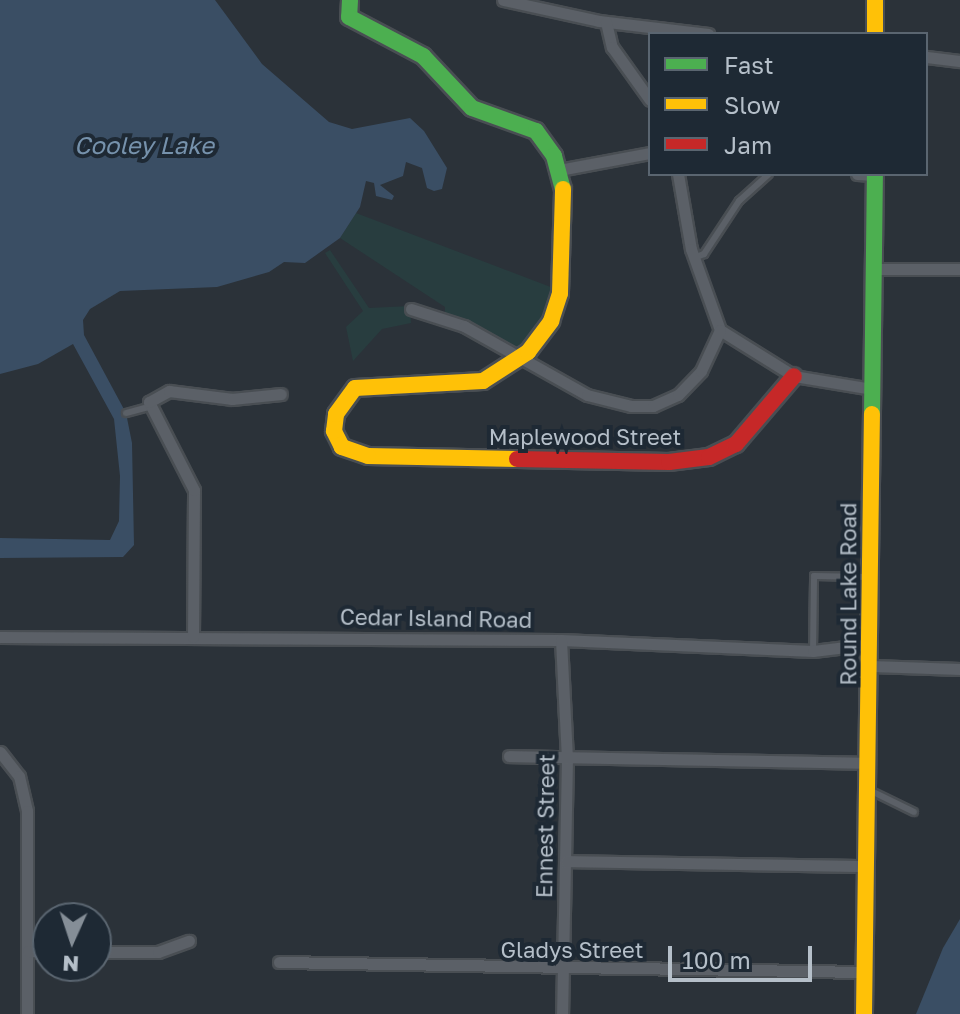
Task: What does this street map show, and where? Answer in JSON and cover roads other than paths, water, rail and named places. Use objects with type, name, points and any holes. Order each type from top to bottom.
[{"type":"street","points":[[350,0],[349,17],[423,56],[472,108],[536,131],[559,170],[560,293],[551,321],[521,357]]},
{"type":"street","points":[[503,0],[606,22],[691,32]]},
{"type":"street","points":[[875,0],[875,32]]},
{"type":"street","points":[[606,22],[612,47],[648,97]]},
{"type":"street","points":[[932,57],[960,61]]},
{"type":"street","points":[[559,170],[648,153]]},
{"type":"street","points":[[678,176],[694,258],[720,330],[794,376],[872,389]]},
{"type":"street","name":"Round Lake Road","points":[[864,1014],[871,666],[875,176]]},
{"type":"street","points":[[875,269],[960,269]]},
{"type":"street","points":[[411,309],[446,318],[587,395],[653,406],[678,395],[701,371],[720,330]]},
{"type":"street","name":"Maplewood Street","points":[[521,357],[483,381],[355,388],[338,406],[334,424],[342,447],[368,456],[669,462],[709,457],[736,444],[794,376]]},
{"type":"street","points":[[193,637],[194,490],[149,405],[169,391],[232,399],[281,394]]},
{"type":"street","name":"Cedar Island Road","points":[[0,637],[561,640],[813,651],[871,644]]},
{"type":"street","name":"Ennest Street","points":[[561,640],[567,758],[562,1014]]},
{"type":"street","points":[[871,666],[960,669]]},
{"type":"street","points":[[0,752],[24,790],[27,1014]]},
{"type":"street","points":[[509,756],[869,763]]},
{"type":"street","points":[[566,861],[867,866]]},
{"type":"street","points":[[112,952],[158,952],[189,941]]},
{"type":"street","points":[[28,951],[32,951]]},
{"type":"street","name":"Gladys Street","points":[[279,962],[563,970],[865,972]]},
{"type":"lane","points":[[694,258],[704,254],[739,201],[767,176]]},
{"type":"lane","points":[[126,413],[149,405]]},
{"type":"lane","points":[[813,651],[814,576],[870,577]]},
{"type":"lane","points":[[869,790],[914,812]]},
{"type":"water","name":"Cooley Lake","points":[[0,0],[215,0],[262,64],[329,122],[352,129],[410,118],[424,131],[447,168],[442,189],[434,191],[427,188],[422,168],[406,162],[403,176],[380,185],[394,196],[392,200],[376,196],[374,183],[366,181],[360,207],[340,238],[305,263],[284,262],[269,272],[217,287],[120,291],[90,309],[83,320],[84,335],[126,413],[132,443],[134,545],[123,557],[0,558],[0,538],[110,540],[119,521],[120,476],[114,419],[73,344],[38,364],[0,374]]},
{"type":"water","points":[[960,919],[960,1014],[916,1014],[943,948]]}]
